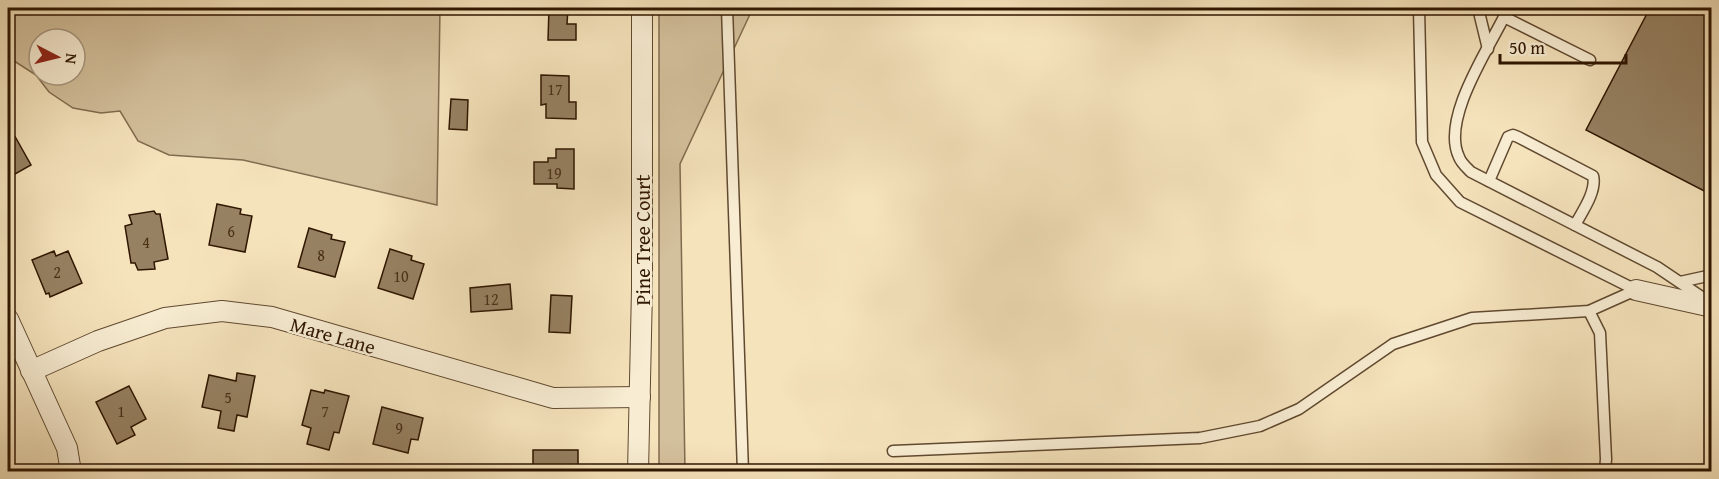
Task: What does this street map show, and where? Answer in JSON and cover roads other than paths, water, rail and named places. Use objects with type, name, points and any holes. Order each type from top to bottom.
[{"type":"street","name":"Pine Tree Court","points":[[638,471],[642,289],[642,8]]},
{"type":"street","points":[[1636,290],[1712,305]]},
{"type":"street","name":"Mare Lane","points":[[31,371],[98,341],[165,318],[222,311],[272,317],[553,398],[640,397]]},
{"type":"street","points":[[8,319],[67,448],[71,471]]},
{"type":"lane","points":[[726,8],[743,471]]},
{"type":"lane","points":[[1419,8],[1422,142],[1436,175],[1460,202],[1636,290]]},
{"type":"lane","points":[[1478,8],[1488,49]]},
{"type":"lane","points":[[1590,60],[1504,17],[1465,94],[1454,133],[1459,158],[1471,172],[1657,267],[1712,305]]},
{"type":"lane","points":[[1489,181],[1508,137],[1513,135],[1518,137],[1593,176],[1595,180],[1593,188],[1575,225]]},
{"type":"lane","points":[[1680,282],[1712,275]]},
{"type":"lane","points":[[893,451],[1200,438],[1260,426],[1299,409],[1393,344],[1472,318],[1589,312],[1636,290]]},
{"type":"lane","points":[[1589,312],[1600,333],[1605,471]]}]
